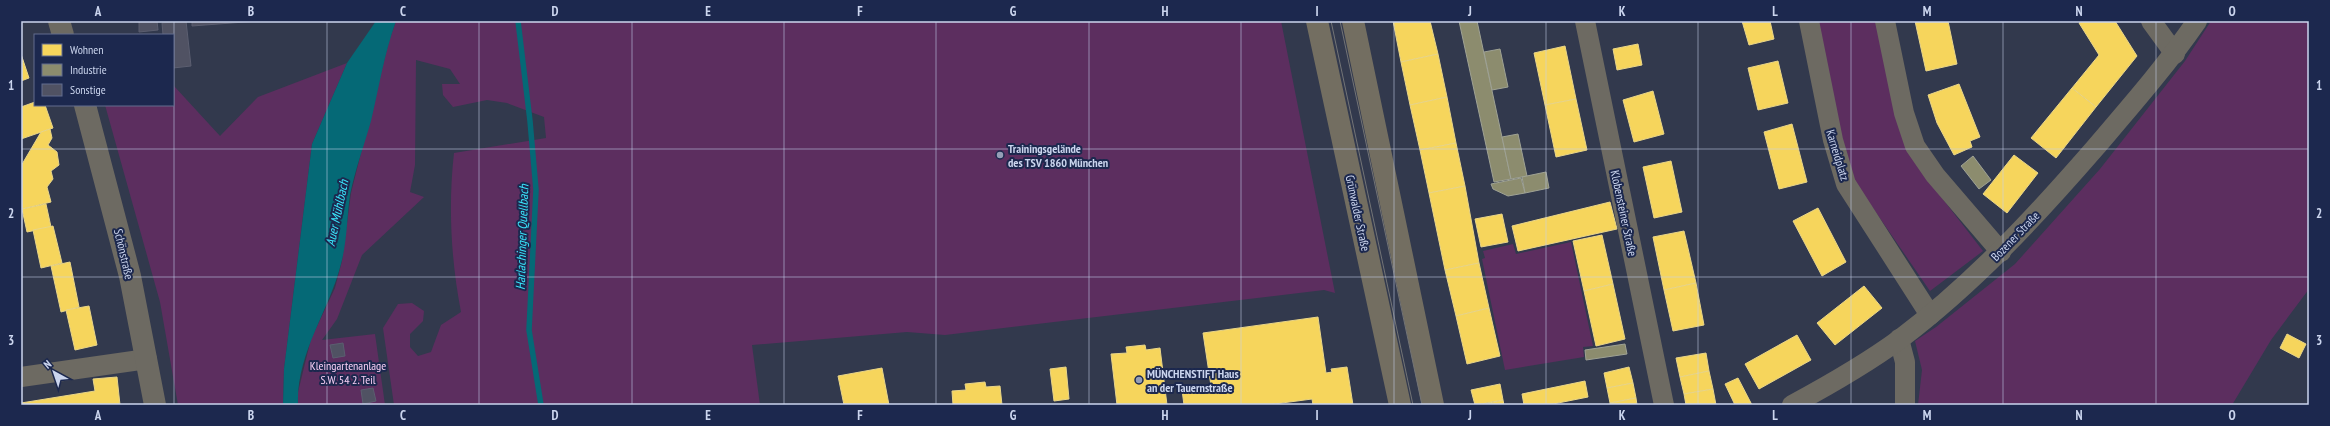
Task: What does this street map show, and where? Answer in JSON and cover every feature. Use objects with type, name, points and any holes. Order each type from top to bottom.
[{"type":"main road","name":"Grünwalder Straße","points":[[1316,21],[1400,405]]},
{"type":"main road","points":[[1353,21],[1433,405]]},
{"type":"street","points":[[59,21],[63,34]]},
{"type":"street","name":"Klobensteiner Straße","points":[[1585,21],[1664,405]]},
{"type":"street","name":"Karneidplatz","points":[[1809,21],[1833,140],[1846,184],[1930,315]]},
{"type":"street","points":[[1885,21],[1904,113],[1915,146],[1935,175],[2001,252]]},
{"type":"street","points":[[2151,21],[2174,54]]},
{"type":"street","name":"Bozener Straße","points":[[1792,405],[1831,384],[1899,339],[1930,315],[2001,252],[2050,200],[2174,54],[2197,21]]},
{"type":"street","name":"Schönstraße","points":[[85,106],[111,197],[147,359],[155,405]]},
{"type":"street","points":[[1899,339],[1906,362],[1904,405]]},
{"type":"street","points":[[21,377],[147,359]]},
{"type":"green space","name":"Trainingsgelände des TSV 1860 München","points":[[396,21],[1281,21],[1335,293],[1324,290],[945,335],[907,332],[752,345],[760,405],[394,405],[383,328],[398,304],[412,303],[424,311],[423,321],[410,334],[410,347],[418,356],[431,352],[441,325],[461,312],[455,273],[451,213],[454,153],[546,138],[544,117],[507,103],[487,100],[453,107],[443,95],[442,84],[460,84],[450,69],[416,60],[415,165],[410,192],[424,197],[362,255],[337,319],[322,340],[375,334],[385,405],[298,405],[298,392],[311,339],[335,288],[342,261],[351,193],[389,41]]},
{"type":"green space","points":[[1818,21],[1878,21],[1921,171],[1983,251],[1930,291],[1855,182],[1839,133]]},
{"type":"green space","points":[[2211,21],[2309,21],[2309,289],[2271,340],[2232,405],[1918,405],[1922,370],[1915,341],[1936,327],[2015,264],[2100,169],[2185,61]]},
{"type":"green space","points":[[347,63],[312,144],[284,369],[283,405],[178,405],[160,302],[105,106],[174,106],[174,86],[220,136],[258,97]]},
{"type":"green space","points":[[1571,242],[1593,346],[1583,347],[1584,357],[1505,370],[1482,259],[1485,258],[1483,251],[1513,244],[1516,254]]},
{"type":"water","name":"Auer Mühlbach","points":[[376,21],[396,21],[385,58],[371,121],[352,186],[345,247],[341,264],[336,281],[314,333],[302,368],[298,405],[283,405],[284,369],[312,144],[347,63]]},
{"type":"building: Wohnen","points":[[1393,21],[1430,21],[1438,54],[1401,62]]},
{"type":"building: Wohnen","points":[[1742,21],[1770,21],[1774,39],[1749,45]]},
{"type":"building: Wohnen","points":[[1915,21],[1948,21],[1957,64],[1926,71]]},
{"type":"building: Wohnen","points":[[2082,21],[2115,21],[2137,56],[2096,107],[2072,88],[2099,55],[2079,23]]},
{"type":"building: Wohnen","points":[[1638,44],[1642,65],[1617,70],[1613,49]]},
{"type":"building: Wohnen","points":[[1565,46],[1576,99],[1545,105],[1534,53]]},
{"type":"building: Wohnen","points":[[21,54],[29,78],[21,81]]},
{"type":"building: Wohnen","points":[[1438,54],[1447,97],[1410,105],[1401,62]]},
{"type":"building: Wohnen","points":[[1778,61],[1788,103],[1758,110],[1748,68]]},
{"type":"building: Wohnen","points":[[1959,84],[1980,137],[1970,141],[1972,147],[1954,155],[1937,123],[1928,95]]},
{"type":"building: Wohnen","points":[[2072,88],[2096,107],[2056,158],[2031,138]]},
{"type":"building: Wohnen","points":[[1653,91],[1664,134],[1634,142],[1623,100]]},
{"type":"building: Wohnen","points":[[1447,97],[1456,143],[1420,150],[1410,105]]},
{"type":"building: Wohnen","points":[[1576,99],[1587,150],[1556,157],[1545,105]]},
{"type":"building: Wohnen","points":[[34,102],[34,106],[45,106],[53,128],[21,139],[21,107]]},
{"type":"building: Wohnen","points":[[1792,124],[1807,182],[1779,189],[1764,132]]},
{"type":"building: Wohnen","points":[[50,129],[52,138],[48,145],[57,152],[59,165],[51,171],[53,179],[47,187],[51,202],[22,209],[21,166],[41,132]]},
{"type":"building: Wohnen","points":[[1456,143],[1465,186],[1429,193],[1420,150]]},
{"type":"building: Wohnen","points":[[2014,155],[2038,173],[2007,213],[1983,194]]},
{"type":"building: Wohnen","points":[[1671,161],[1682,212],[1654,218],[1643,167]]},
{"type":"building: Wohnen","points":[[1465,186],[1479,263],[1445,270],[1429,193]]},
{"type":"building: Wohnen","points":[[1610,202],[1617,229],[1518,251],[1512,226]]},
{"type":"building: Wohnen","points":[[46,204],[51,227],[27,232],[22,209]]},
{"type":"building: Wohnen","points":[[1818,208],[1846,262],[1822,276],[1793,221]]},
{"type":"building: Wohnen","points":[[1502,214],[1508,242],[1481,247],[1475,219]]},
{"type":"building: Wohnen","points":[[53,226],[62,263],[41,268],[33,230]]},
{"type":"building: Wohnen","points":[[1684,231],[1696,283],[1664,290],[1653,237]]},
{"type":"building: Wohnen","points":[[1602,235],[1613,284],[1584,291],[1573,241]]},
{"type":"building: Wohnen","points":[[70,262],[79,307],[61,312],[51,266]]},
{"type":"building: Wohnen","points":[[1479,263],[1489,308],[1456,316],[1445,270]]},
{"type":"building: Wohnen","points":[[1696,283],[1704,325],[1673,331],[1664,290]]},
{"type":"building: Wohnen","points":[[1613,284],[1625,339],[1596,346],[1584,291]]},
{"type":"building: Wohnen","points":[[1864,286],[1882,308],[1835,345],[1817,323]]},
{"type":"building: Wohnen","points":[[89,306],[97,345],[75,350],[66,310]]},
{"type":"building: Wohnen","points":[[1489,308],[1500,356],[1467,364],[1456,316]]},
{"type":"building: Wohnen","points":[[1318,317],[1326,373],[1332,372],[1331,369],[1347,367],[1353,405],[1313,405],[1312,399],[1267,405],[1184,405],[1182,390],[1211,386],[1203,333]]},
{"type":"building: Wohnen","points":[[2287,334],[2306,344],[2299,358],[2280,348]]},
{"type":"building: Wohnen","points":[[1797,335],[1811,360],[1759,389],[1745,364]]},
{"type":"building: Wohnen","name":"MÜNCHENSTIFT Haus an der Tauernstraße","points":[[1145,345],[1146,350],[1160,348],[1167,405],[1117,405],[1111,354],[1127,353],[1126,347]]},
{"type":"building: Wohnen","points":[[1706,353],[1709,371],[1680,377],[1676,358]]},
{"type":"building: Wohnen","points":[[1066,367],[1069,399],[1054,401],[1050,369]]},
{"type":"building: Wohnen","points":[[1629,367],[1633,383],[1607,388],[1604,373]]},
{"type":"building: Wohnen","points":[[882,368],[889,405],[844,405],[838,376]]},
{"type":"building: Wohnen","points":[[1709,371],[1713,389],[1684,394],[1680,377]]},
{"type":"building: Wohnen","points":[[117,377],[120,405],[21,405],[21,403],[95,391],[93,379]]},
{"type":"building: Wohnen","points":[[1738,378],[1752,405],[1735,405],[1725,384]]},
{"type":"building: Wohnen","points":[[1585,381],[1588,397],[1548,405],[1524,405],[1522,394]]},
{"type":"building: Wohnen","points":[[985,382],[986,387],[1000,386],[1002,405],[953,405],[952,391],[966,390],[965,384]]},
{"type":"building: Wohnen","points":[[1633,383],[1636,398],[1610,403],[1607,388]]},
{"type":"building: Wohnen","points":[[1500,384],[1503,400],[1475,405],[1471,390]]},
{"type":"building: Wohnen","points":[[1713,389],[1716,405],[1686,405],[1684,394]]},
{"type":"building: Wohnen","points":[[1636,398],[1637,405],[1610,405],[1610,403]]},
{"type":"building: Wohnen","points":[[1503,400],[1504,405],[1480,405]]},
{"type":"building: Industrie","points":[[1459,21],[1477,21],[1511,179],[1494,182]]},
{"type":"building: Industrie","points":[[1500,49],[1508,87],[1492,90],[1484,52]]},
{"type":"building: Industrie","points":[[1518,134],[1527,176],[1511,179],[1502,137]]},
{"type":"building: Industrie","points":[[1973,156],[1991,180],[1979,189],[1961,166]]},
{"type":"building: Industrie","points":[[1546,172],[1549,188],[1525,193],[1522,177]]},
{"type":"building: Industrie","points":[[1521,178],[1525,193],[1508,196],[1493,189],[1491,184]]},
{"type":"building: Industrie","points":[[1625,344],[1627,354],[1586,360],[1585,350]]},
{"type":"building: Sonstige","points":[[139,21],[157,21],[158,30],[139,32]]},
{"type":"building: Sonstige","points":[[186,21],[191,66],[174,68],[174,34],[163,34],[162,23]]},
{"type":"building: Sonstige","points":[[192,21],[258,21],[192,26]]},
{"type":"building: Sonstige","points":[[343,343],[345,356],[333,358],[330,345]]},
{"type":"building: Sonstige","points":[[373,388],[376,401],[363,404],[361,390]]},
{"type":"waterway","name":"Harlachinger Quellbach","points":[[518,21],[530,121],[536,190],[529,330],[541,405]]},
{"type":"tram line","points":[[1331,21],[1413,405]]},
{"type":"tram line","points":[[1340,21],[1422,405]]},
{"type":"place","name":"Trainingsgelände des TSV 1860 München","points":[[1000,155]]},
{"type":"place","name":"MÜNCHENSTIFT Haus an der Tauernstraße","points":[[1139,380]]},
{"type":"park label","name":"Kleingartenanlage S.W. 54 2. Teil","points":[[348,372]]}]
